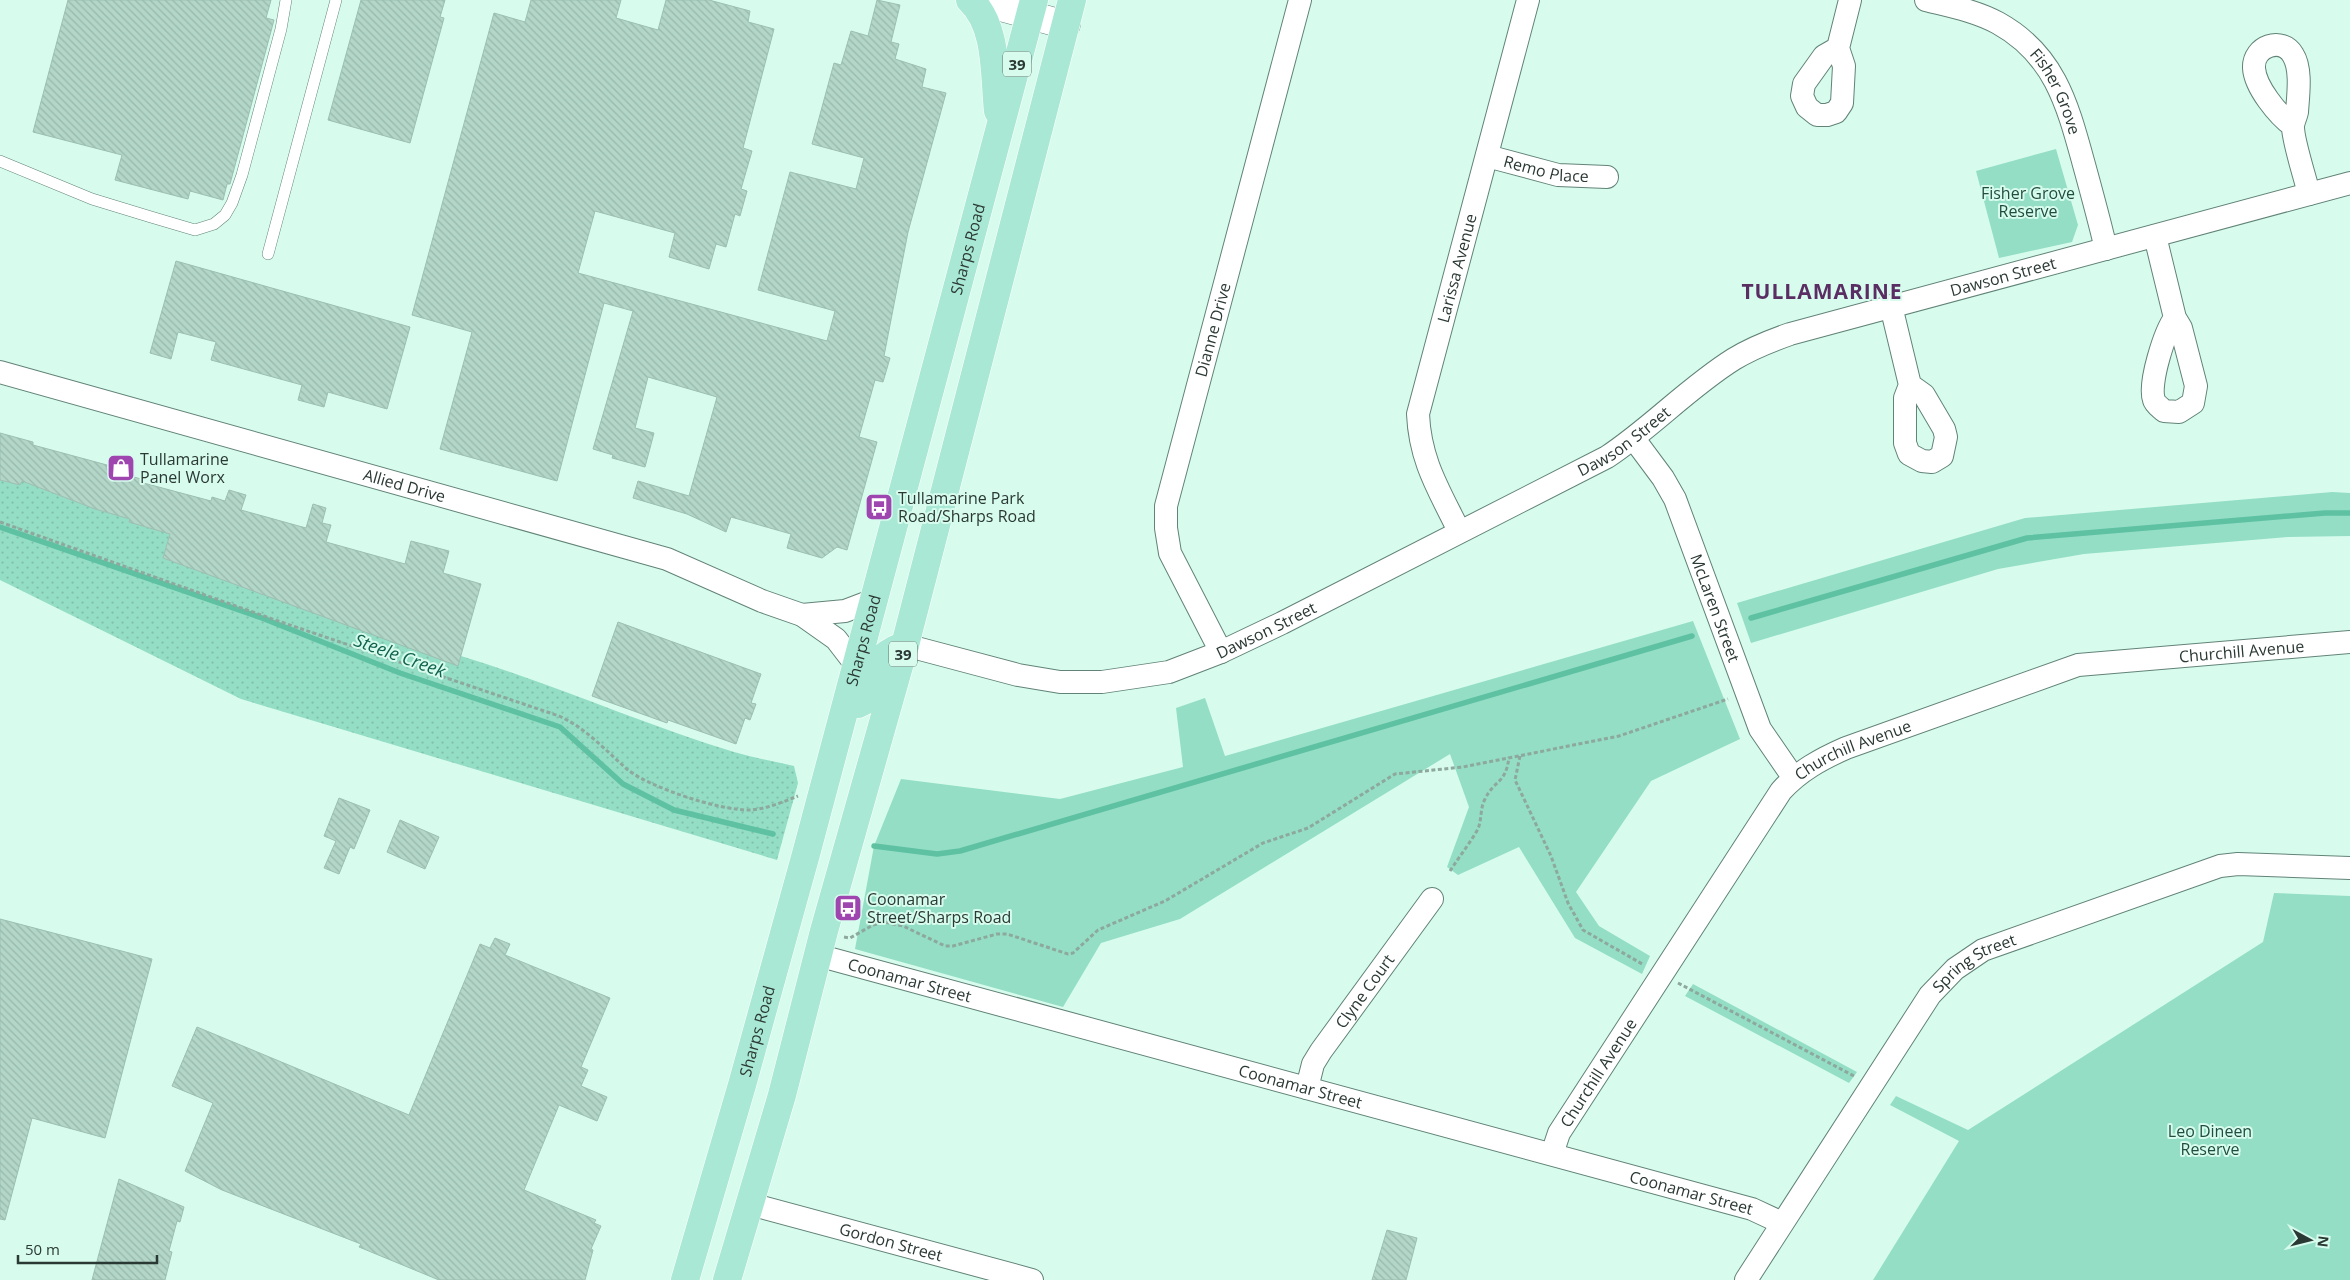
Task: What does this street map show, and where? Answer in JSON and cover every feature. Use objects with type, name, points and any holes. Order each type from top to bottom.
[{"type":"main road","points":[[970,0],[982,14],[990,37],[999,128]]},
{"type":"main road","name":"Sharps Road","points":[[685,1280],[742,1085],[845,709],[1032,7]]},
{"type":"main road","name":"39","points":[[727,1280],[782,1095],[821,943],[905,645],[1069,12]]},
{"type":"main road","points":[[845,709],[866,700],[877,662],[889,652],[905,645]]},
{"type":"main road","points":[[742,1085],[782,1095]]},
{"type":"street","points":[[975,0],[1069,12]]},
{"type":"street","name":"Dianne Drive","points":[[1221,652],[1170,553],[1166,528],[1166,506],[1300,0]]},
{"type":"street","name":"Larissa Avenue","points":[[1459,531],[1426,464],[1419,437],[1418,414],[1528,0]]},
{"type":"street","points":[[1838,48],[1850,0]]},
{"type":"street","name":"Fisher Grove","points":[[1926,0],[1972,12],[1998,23],[2021,39],[2044,61],[2057,81],[2068,107],[2106,249]]},
{"type":"street","points":[[2293,126],[2310,194]]},
{"type":"street","name":"Remo Place","points":[[1487,156],[1558,175],[1606,177]]},
{"type":"street","name":"Dawson Street","points":[[905,645],[1018,675],[1060,682],[1102,682],[1169,672],[1221,652],[1607,457],[1634,439],[1733,360],[1758,346],[1790,334],[1891,306],[2350,183]]},
{"type":"street","points":[[2155,236],[2175,318]]},
{"type":"street","points":[[1891,306],[1910,385]]},
{"type":"street","name":"Allied Drive","points":[[0,372],[652,555],[684,566],[762,601],[802,615],[836,639],[856,665]]},
{"type":"street","name":"McLaren Street","points":[[1634,439],[1663,478],[1675,499],[1760,729],[1793,777]]},
{"type":"street","name":"Allied Drive","points":[[802,615],[813,612],[830,613],[845,611],[874,600]]},
{"type":"street","name":"Churchill Avenue","points":[[1552,1154],[1559,1133],[1781,791],[1793,777],[1824,758],[1846,748],[2078,665],[2350,642]]},
{"type":"street","name":"Spring Street","points":[[1746,1280],[1930,995],[1940,982],[1967,960],[2011,939],[2220,866],[2238,864],[2350,868]]},
{"type":"street","name":"Clyne Court","points":[[1307,1088],[1313,1064],[1320,1051],[1432,900]]},
{"type":"street","name":"Coonamar Street","points":[[821,943],[1307,1088],[1752,1209],[1782,1223]]},
{"type":"street","name":"Gordon Street","points":[[750,1204],[1032,1280]]},
{"type":"lane","points":[[0,161],[92,199],[195,230],[214,224],[225,214],[232,203],[242,175],[281,28],[286,0]]},
{"type":"lane","points":[[268,254],[336,0]]},
{"type":"path","points":[[0,522],[278,621],[559,716],[571,721],[606,748],[630,771],[662,787],[722,807],[751,810],[778,804],[824,786]]},
{"type":"path","points":[[821,943],[850,938],[873,925],[884,922],[893,923],[945,946],[997,934],[1007,934],[1068,954],[1073,952],[1098,930],[1165,901],[1264,843],[1308,828],[1394,774],[1434,772],[1619,736],[1728,698]]},
{"type":"path","points":[[1450,871],[1478,829],[1483,801],[1502,780],[1508,769],[1509,757]]},
{"type":"green space","name":"Fisher Grove Reserve","points":[[2056,149],[2078,225],[2072,242],[1999,258],[1976,171]]},
{"type":"green space","points":[[0,480],[20,485],[22,481],[95,509],[130,519],[129,522],[170,534],[163,558],[458,665],[461,656],[700,741],[742,754],[794,766],[798,783],[777,860],[241,699],[0,580]]},
{"type":"green space","points":[[2332,492],[2350,493],[2350,536],[2288,537],[2084,554],[1998,569],[1751,643],[1737,603],[2025,518]]},
{"type":"green space","points":[[1693,621],[1740,739],[1651,781],[1576,892],[1599,926],[1650,956],[1642,974],[1575,938],[1519,847],[1458,875],[1447,867],[1469,807],[1450,754],[1180,919],[1101,943],[1063,1007],[855,949],[874,846],[901,779],[1060,799],[1183,767],[1176,708],[1205,698],[1225,756]]},
{"type":"green space","name":"Leo Dineen Reserve","points":[[2274,893],[2350,896],[2350,1280],[1873,1280],[1959,1141],[1890,1105],[1896,1096],[1968,1130],[2263,942]]},
{"type":"green space","points":[[1693,984],[1857,1072],[1849,1083],[1685,996]]},
{"type":"building","points":[[68,0],[271,0],[266,18],[274,20],[230,184],[227,184],[223,200],[190,191],[188,199],[115,180],[122,155],[33,132]]},
{"type":"building","points":[[361,0],[445,0],[440,17],[444,18],[410,143],[328,120]]},
{"type":"building","points":[[531,0],[621,0],[616,18],[658,30],[666,0],[709,0],[750,11],[748,22],[774,29],[743,148],[752,151],[741,189],[747,191],[740,216],[735,214],[726,247],[716,244],[709,269],[669,257],[675,233],[595,211],[578,273],[827,341],[835,311],[758,290],[790,172],[856,189],[864,158],[812,144],[834,63],[841,65],[851,31],[868,36],[877,0],[900,5],[891,42],[899,44],[895,59],[926,69],[922,87],[946,93],[908,232],[884,356],[890,358],[883,382],[875,380],[859,437],[877,442],[847,550],[837,547],[822,558],[787,548],[791,534],[731,517],[726,532],[687,514],[633,498],[638,481],[689,496],[717,397],[648,377],[635,428],[654,433],[645,467],[612,458],[613,455],[593,449],[633,311],[604,303],[557,481],[440,449],[472,332],[412,315],[494,13],[525,22]]},
{"type":"building","points":[[176,261],[410,327],[387,409],[328,392],[324,407],[298,400],[302,385],[211,360],[216,342],[178,332],[171,359],[150,353]]},
{"type":"building","points":[[0,433],[33,442],[33,445],[107,465],[106,469],[141,479],[140,482],[211,501],[212,497],[225,501],[229,490],[246,495],[241,510],[306,528],[313,504],[326,508],[322,523],[331,525],[326,542],[405,564],[411,541],[449,551],[443,573],[481,584],[458,666],[163,558],[170,534],[129,522],[130,519],[95,509],[22,481],[20,485],[0,480]]},
{"type":"building","points":[[618,622],[761,674],[751,703],[756,704],[750,720],[745,718],[736,744],[668,720],[667,723],[592,696]]},
{"type":"building","points":[[339,798],[370,810],[354,849],[350,847],[339,874],[324,868],[336,841],[324,836]]},
{"type":"building","points":[[400,820],[439,837],[425,869],[387,852]]},
{"type":"building","points":[[0,919],[152,959],[105,1138],[32,1118],[5,1220],[0,1219]]},
{"type":"building","points":[[495,938],[510,944],[505,955],[610,998],[581,1067],[588,1070],[581,1086],[607,1097],[597,1121],[559,1105],[524,1190],[596,1220],[594,1223],[601,1226],[591,1249],[593,1250],[585,1280],[439,1280],[359,1247],[361,1244],[222,1190],[185,1171],[213,1103],[172,1086],[197,1027],[409,1115],[480,944],[490,948]]},
{"type":"building","points":[[119,1179],[184,1207],[180,1222],[177,1221],[169,1251],[172,1252],[165,1280],[92,1280]]},
{"type":"building","points":[[1387,1230],[1417,1238],[1406,1280],[1372,1280]]},
{"type":"waterway","points":[[1751,618],[2027,538],[2325,513],[2350,513]]},
{"type":"waterway","name":"Steele Creek","points":[[0,527],[262,618],[400,673],[560,727],[623,784],[674,810],[773,834]]},
{"type":"waterway","points":[[874,846],[937,854],[960,851],[1692,636]]},
{"type":"place","name":"Tullamarine Panel Worx","points":[[121,468]]},
{"type":"place","name":"Tullamarine Park Road/Sharps Road","points":[[879,507]]},
{"type":"place","name":"Coonamar Street/Sharps Road","points":[[848,908]]},
{"type":"district","name":"TULLAMARINE","points":[[1822,291]]}]
